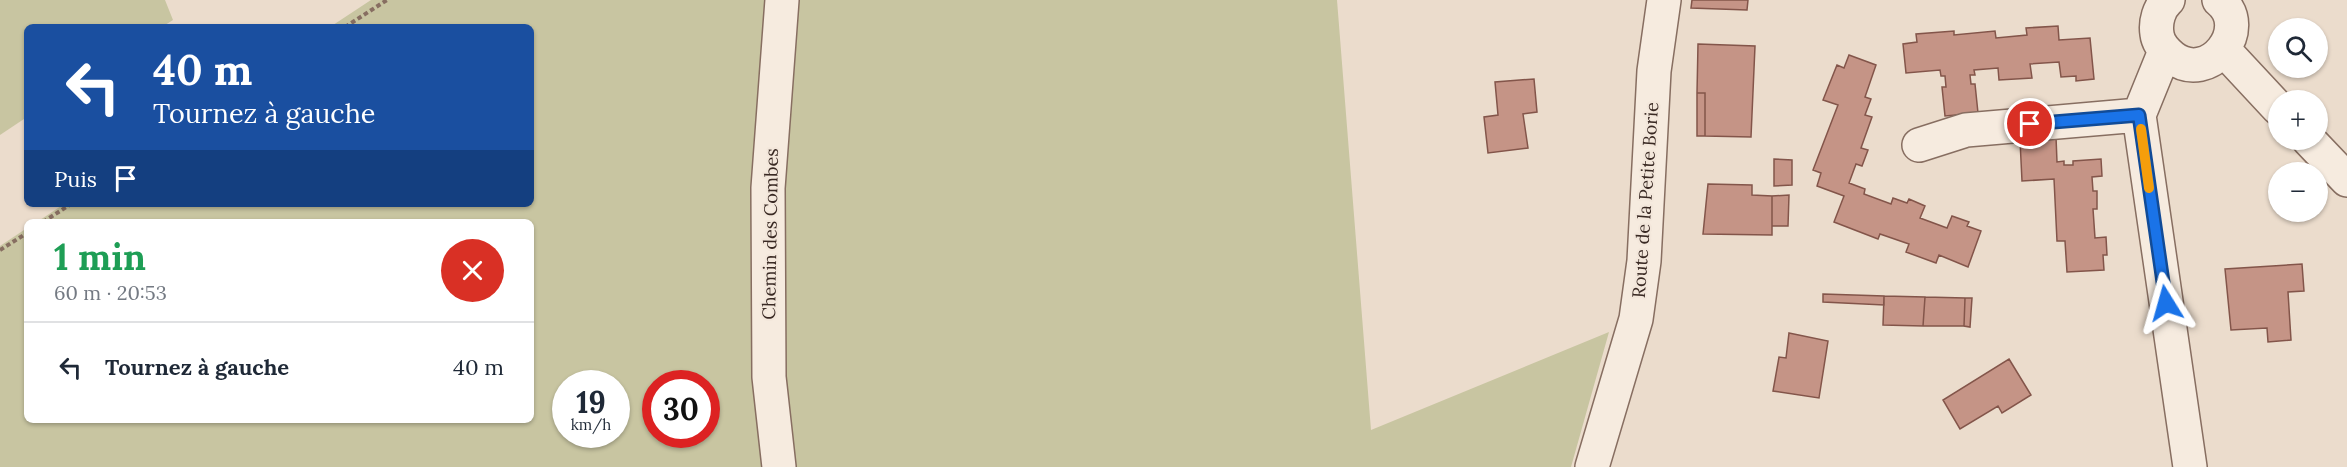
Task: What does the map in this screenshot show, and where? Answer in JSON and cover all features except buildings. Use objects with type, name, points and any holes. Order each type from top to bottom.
[{"type":"street","name":"Chemin des Combes","points":[[779,467],[770,377],[768,188],[782,0]]},
{"type":"street","name":"Route de la Petite Borie","points":[[1592,467],[1636,319],[1644,261],[1654,71],[1664,0]]},
{"type":"street","points":[[2168,0],[2157,20],[2157,36],[2165,51],[2178,61],[2194,65],[2211,61],[2224,50],[2231,35],[2230,18],[2223,3],[2219,0]]},
{"type":"street","points":[[2224,50],[2268,97]]},
{"type":"street","points":[[2165,51],[2139,115],[2190,467]]},
{"type":"street","points":[[1919,145],[1965,130],[2139,115]]},
{"type":"street","points":[[2318,150],[2347,180]]},
{"type":"path","points":[[350,24],[387,0]]},
{"type":"path","points":[[48,219],[66,207]]},
{"type":"path","points":[[0,250],[24,234]]},
{"type":"shaded area","points":[[0,0],[165,0],[173,20],[167,24],[24,24],[24,119],[0,135]]},
{"type":"shaded area","points":[[371,0],[1337,0],[1371,430],[1609,332],[1571,467],[0,467],[0,246],[24,230],[24,423],[534,423],[534,219],[42,219],[60,207],[534,207],[534,24],[335,24]]},
{"type":"slow traffic","points":[[2141,129],[2149,188]]},
{"type":"route","points":[[2030,124],[2139,115],[2166,303]]}]
